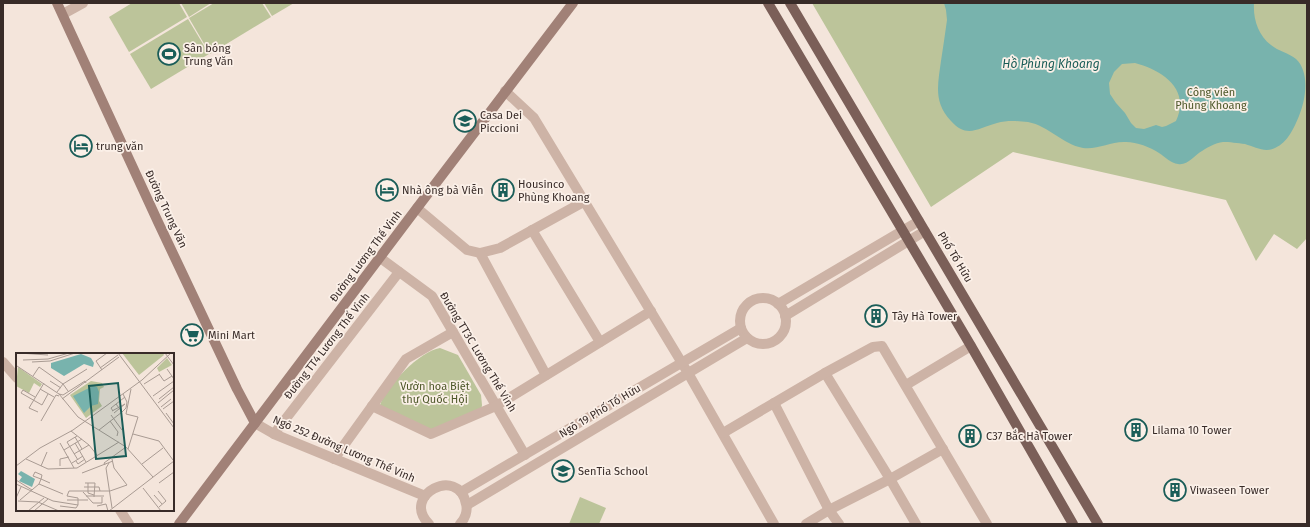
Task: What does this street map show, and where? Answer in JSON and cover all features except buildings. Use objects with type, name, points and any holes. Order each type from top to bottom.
[{"type":"main road","points":[[768,3],[909,240],[1073,524]]},
{"type":"main road","name":"Phố Tố Hữu","points":[[790,3],[1098,524]]},
{"type":"street","name":"Đường Trung Văn","points":[[57,3],[237,389],[255,423]]},
{"type":"street","points":[[63,14],[83,3]]},
{"type":"street","name":"Đường Lương Thế Vinh","points":[[180,524],[416,208],[573,3]]},
{"type":"street","points":[[505,91],[534,118],[688,372],[774,524]]},
{"type":"street","points":[[416,208],[467,250],[480,253],[500,248],[584,201]]},
{"type":"street","points":[[778,304],[919,221]]},
{"type":"street","points":[[532,230],[600,342]]},
{"type":"street","points":[[785,316],[925,230]]},
{"type":"street","points":[[480,253],[546,375]]},
{"type":"street","name":"Đường TT3C Lương Thế Vinh","points":[[380,257],[432,296],[526,455]]},
{"type":"street","name":"Đường TT4 Lương Thế Vinh","points":[[274,434],[400,272]]},
{"type":"street","points":[[765,298],[772,300],[778,304],[785,316],[783,331],[775,341],[769,343],[757,344],[746,338],[741,328],[741,313],[750,302],[757,299],[765,298]]},
{"type":"street","points":[[372,406],[431,434],[496,406],[651,311]]},
{"type":"street","name":"Ngõ 19 Phố Tố Hữu","points":[[461,492],[741,328]]},
{"type":"street","points":[[334,459],[406,359],[453,332]]},
{"type":"street","name":"Ngõ 19 Phố Tố Hữu","points":[[467,505],[746,338]]},
{"type":"street","points":[[723,433],[873,346],[882,346],[987,524]]},
{"type":"street","points":[[906,385],[971,346]]},
{"type":"street","points":[[4,365],[16,377]]},
{"type":"street","points":[[825,373],[916,524]]},
{"type":"street","points":[[774,403],[829,510],[839,524]]},
{"type":"street","name":"Ngõ 252 Đường Lương Thế Vinh","points":[[255,423],[274,434],[425,496]]},
{"type":"street","points":[[806,524],[829,510],[890,479],[943,449]]},
{"type":"street","points":[[428,524],[422,512],[422,504],[425,496],[434,488],[439,486],[451,486],[461,492],[467,505],[466,514],[460,524]]},
{"type":"street","points":[[121,511],[129,524]]},
{"type":"green space","name":"Sân bóng Trung Văn","points":[[132,3],[179,3],[187,17],[129,52],[109,17]]},
{"type":"green space","name":"Sân bóng Trung Văn","points":[[181,3],[211,3],[189,17]]},
{"type":"green space","name":"Sân bóng Trung Văn","points":[[214,3],[262,3],[271,17],[210,54],[189,18]]},
{"type":"green space","points":[[264,3],[294,3],[272,16]]},
{"type":"green space","name":"Công viên Phùng Khoang","points":[[812,3],[1307,3],[1307,238],[1297,249],[1274,234],[1256,261],[1226,200],[1013,152],[931,207]]},
{"type":"green space","name":"Sân bóng Trung Văn","points":[[188,19],[209,54],[151,89],[130,54]]},
{"type":"green space","name":"Vườn hoa Biệt thự Quốc Hội","points":[[440,348],[458,355],[481,395],[482,405],[481,412],[431,434],[380,405],[389,388],[405,370],[423,356]]},
{"type":"green space","points":[[580,497],[606,508],[599,524],[569,524]]},
{"type":"water","name":"Hồ Phùng Khoang","points":[[944,3],[1254,3],[1254,15],[1257,26],[1266,41],[1296,59],[1300,64],[1305,78],[1305,94],[1299,116],[1290,134],[1284,142],[1275,148],[1264,150],[1245,144],[1223,142],[1214,144],[1188,162],[1181,164],[1168,160],[1159,153],[1143,145],[1130,142],[1120,142],[1094,148],[1075,146],[1042,127],[1028,122],[1005,121],[973,131],[962,130],[945,114],[939,100],[938,85],[947,20]],"holes":[[[1135,63],[1145,66],[1164,76],[1177,90],[1180,99],[1180,110],[1176,121],[1166,126],[1162,127],[1156,125],[1144,129],[1136,128],[1110,94],[1109,83],[1114,72],[1122,64]]]},
{"type":"place","name":"Sân bóng Trung Văn","points":[[169,54]]},
{"type":"place","name":"Casa Dei Piccioni","points":[[465,121]]},
{"type":"place","name":"trung văn","points":[[81,146]]},
{"type":"place","name":"Nhà ông bà Viễn","points":[[387,190]]},
{"type":"place","name":"Housinco Phùng Khoang","points":[[503,190]]},
{"type":"place","name":"Tây Hà Tower","points":[[876,316]]},
{"type":"place","name":"Mini Mart","points":[[192,335]]},
{"type":"place","name":"Lilama 10 Tower","points":[[1136,430]]},
{"type":"place","name":"C37 Bắc Hà Tower","points":[[970,436]]},
{"type":"place","name":"SenTia School","points":[[563,471]]},
{"type":"place","name":"Viwaseen Tower","points":[[1175,490]]}]
